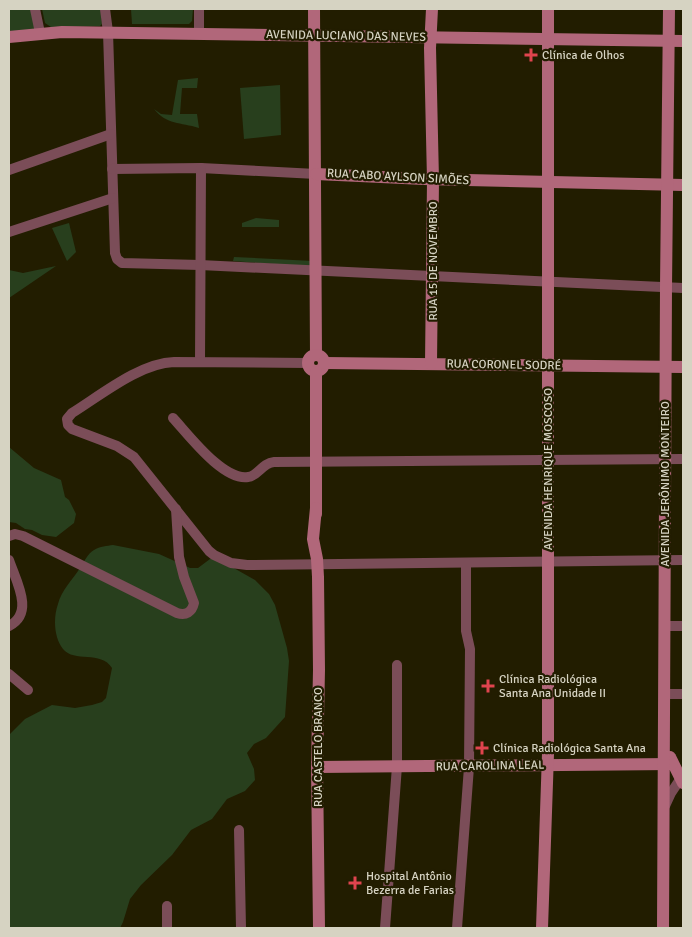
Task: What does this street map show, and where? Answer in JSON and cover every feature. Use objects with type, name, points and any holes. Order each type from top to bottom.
[{"type":"main road","name":"RUA CASTELO BRANCO","points":[[314,9],[316,508],[321,544],[317,565],[319,928]]},
{"type":"main road","name":"RUA 15 DE NOVEMBRO","points":[[431,364],[433,276],[432,9]]},
{"type":"main road","name":"AVENIDA HENRIQUE MOSCOSO","points":[[542,928],[547,765],[548,9]]},
{"type":"main road","name":"AVENIDA JERÔNIMO MONTEIRO","points":[[668,764],[665,725],[665,459],[669,9]]},
{"type":"main road","name":"AVENIDA LUCIANO DAS NEVES","points":[[9,38],[40,34],[108,32],[314,37],[683,41]]},
{"type":"main road","name":"RUA CABO AYLSON SIMÕES","points":[[316,174],[433,180],[683,185]]},
{"type":"main road","name":"RUA CORONEL SODRÉ","points":[[316,363],[683,367]]},
{"type":"main road","name":"RUA CAROLINA LEAL","points":[[317,767],[668,764]]},
{"type":"main road","points":[[668,764],[682,779]]},
{"type":"main road","points":[[663,928],[664,809],[668,764]]},
{"type":"street","points":[[35,9],[40,34]]},
{"type":"street","points":[[105,9],[108,32],[115,253],[117,259],[122,263],[316,270],[683,288]]},
{"type":"street","points":[[199,33],[200,9]]},
{"type":"street","points":[[9,170],[111,134]]},
{"type":"street","points":[[200,168],[200,362]]},
{"type":"street","name":"RUA CABO AYLSON SIMÕES","points":[[112,169],[200,168],[316,174]]},
{"type":"street","points":[[9,232],[113,198]]},
{"type":"street","name":"RUA CORONEL SODRÉ","points":[[176,509],[143,466],[129,453],[117,446],[72,429],[67,422],[68,416],[146,368],[166,362],[316,363]]},
{"type":"street","points":[[173,418],[218,466],[226,472],[249,477],[271,462],[683,459]]},
{"type":"street","points":[[9,536],[15,534],[23,536],[177,613],[184,614],[190,611],[194,603],[179,558],[176,509]]},
{"type":"street","points":[[176,509],[209,551],[224,560],[242,565],[683,560]]},
{"type":"street","points":[[9,560],[23,606],[20,618],[9,626]]},
{"type":"street","points":[[457,928],[469,767],[470,650],[466,631],[466,563]]},
{"type":"street","points":[[665,626],[683,626]]},
{"type":"street","points":[[385,928],[397,766],[397,664]]},
{"type":"street","points":[[9,674],[28,690]]},
{"type":"street","points":[[665,694],[683,694]]},
{"type":"street","points":[[664,809],[682,779]]},
{"type":"street","points":[[240,830],[241,928]]},
{"type":"street","points":[[167,906],[167,928]]},
{"type":"green space","points":[[9,9],[33,9],[36,30],[9,33]]},
{"type":"green space","points":[[42,9],[101,9],[102,24],[100,26],[51,27],[45,23]]},
{"type":"green space","points":[[131,9],[193,9],[192,21],[189,24],[132,24]]},
{"type":"green space","points":[[198,78],[197,88],[182,88],[180,114],[197,114],[199,128],[164,118],[154,109],[161,114],[172,115],[178,80]]},
{"type":"green space","points":[[280,85],[281,135],[244,139],[240,88]]},
{"type":"green space","points":[[256,218],[279,220],[279,227],[242,227],[242,223]]},
{"type":"green space","points":[[69,223],[76,252],[67,261],[52,228]]},
{"type":"green space","points":[[234,257],[313,261],[313,267],[233,261]]},
{"type":"green space","points":[[56,266],[9,298],[9,270],[23,273]]},
{"type":"green space","points":[[9,447],[34,468],[61,480],[65,497],[69,500],[76,514],[74,523],[56,537],[42,535],[25,529],[16,523],[9,522]]},
{"type":"green space","points":[[113,545],[159,554],[190,568],[198,568],[210,559],[216,558],[255,580],[269,594],[275,605],[289,661],[285,717],[266,738],[254,744],[247,753],[254,769],[255,780],[245,791],[227,799],[212,819],[191,830],[172,855],[141,885],[130,899],[120,928],[9,928],[9,735],[25,719],[52,705],[75,708],[102,702],[106,698],[112,668],[101,659],[74,655],[63,649],[56,634],[55,621],[56,610],[62,594],[88,555],[92,551],[104,546]]},
{"type":"place","name":"Clínica de Olhos","points":[[531,55]]},
{"type":"place","name":"Clínica Radiológica Santa Ana Unidade II","points":[[488,686]]},
{"type":"place","name":"Clínica Radiológica Santa Ana","points":[[482,748]]},
{"type":"place","name":"Hospital Antônio Bezerra de Farias","points":[[355,883]]}]
